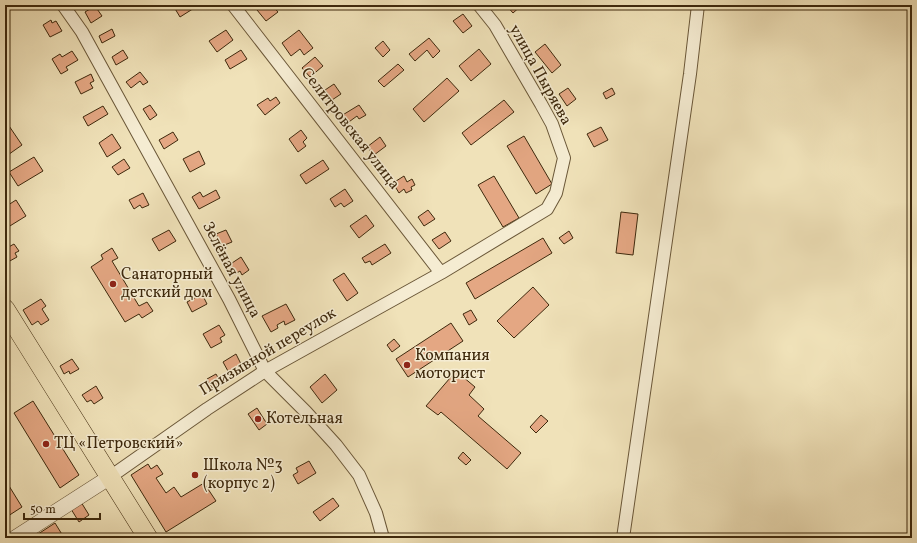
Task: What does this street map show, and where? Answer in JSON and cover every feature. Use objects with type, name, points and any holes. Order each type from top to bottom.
[{"type":"main road","points":[[5,309],[148,538]]},
{"type":"street","name":"Зелёная улица","points":[[64,5],[82,32],[195,237],[229,299],[265,371],[336,445],[358,475],[376,513],[383,538]]},
{"type":"street","name":"Селитровская улица","points":[[233,5],[441,273]]},
{"type":"street","name":"улица Пыряева","points":[[479,5],[495,25],[541,104],[552,124],[564,158],[556,193],[547,209]]},
{"type":"street","points":[[624,538],[690,74],[698,5]]},
{"type":"street","name":"Призывной переулок","points":[[15,538],[110,477],[207,409],[265,371],[441,273],[547,209]]},
{"type":"building","points":[[176,5],[199,5],[180,17],[174,7]]},
{"type":"building","points":[[264,5],[272,5],[278,12],[266,21],[257,10]]},
{"type":"building","points":[[506,5],[522,5],[513,13]]},
{"type":"building","points":[[95,6],[102,16],[91,23],[85,12]]},
{"type":"building","points":[[463,14],[472,26],[463,33],[453,21]]},
{"type":"building","points":[[51,20],[52,23],[56,21],[62,31],[50,37],[43,25]]},
{"type":"building","points":[[112,29],[115,36],[102,43],[99,36]]},
{"type":"building","points":[[226,30],[233,40],[217,52],[209,41]]},
{"type":"building","points":[[299,30],[313,48],[304,55],[300,49],[291,56],[282,43]]},
{"type":"building","points":[[429,38],[440,51],[433,58],[427,50],[415,61],[409,54]]},
{"type":"building","points":[[383,41],[390,50],[383,57],[375,48]]},
{"type":"building","points":[[545,44],[561,65],[552,73],[535,52]]},
{"type":"building","points":[[479,49],[491,64],[471,81],[459,66]]},
{"type":"building","points":[[123,50],[128,58],[116,65],[112,57]]},
{"type":"building","points":[[241,50],[247,59],[230,69],[225,60]]},
{"type":"building","points":[[72,51],[78,60],[66,67],[68,70],[61,74],[52,59],[60,54],[62,57]]},
{"type":"building","points":[[315,57],[323,66],[310,77],[302,68]]},
{"type":"building","points":[[398,64],[404,70],[384,87],[378,81]]},
{"type":"building","points":[[140,72],[148,82],[143,85],[140,81],[131,88],[126,82]]},
{"type":"building","points":[[91,74],[94,81],[90,83],[93,88],[81,94],[75,82]]},
{"type":"building","points":[[447,78],[459,91],[424,122],[413,109]]},
{"type":"building","points":[[334,84],[341,94],[332,100],[325,90]]},
{"type":"building","points":[[568,88],[576,99],[567,106],[559,94]]},
{"type":"building","points":[[612,88],[615,94],[606,99],[603,93]]},
{"type":"building","points":[[276,97],[280,103],[265,115],[257,105],[268,98],[270,101]]},
{"type":"building","points":[[504,100],[514,112],[471,145],[462,133]]},
{"type":"building","points":[[150,105],[157,115],[150,120],[143,109]]},
{"type":"building","points":[[359,105],[366,115],[359,119],[357,116],[346,124],[341,116]]},
{"type":"building","points":[[103,106],[108,114],[88,126],[83,117]]},
{"type":"building","points":[[5,120],[22,145],[5,157]]},
{"type":"building","points":[[601,127],[608,140],[594,147],[587,134]]},
{"type":"building","points":[[301,130],[307,138],[303,142],[306,146],[298,152],[289,139]]},
{"type":"building","points":[[173,132],[178,140],[164,149],[159,140]]},
{"type":"building","points":[[112,134],[121,148],[107,157],[99,143]]},
{"type":"building","points":[[524,136],[552,184],[536,194],[507,146]]},
{"type":"building","points":[[380,137],[386,146],[374,155],[367,147]]},
{"type":"building","points":[[199,151],[205,164],[190,172],[183,159]]},
{"type":"building","points":[[34,157],[43,171],[18,186],[9,172]]},
{"type":"building","points":[[124,159],[130,168],[118,175],[112,167]]},
{"type":"building","points":[[323,160],[329,169],[306,184],[300,175]]},
{"type":"building","points":[[404,176],[407,182],[412,179],[415,185],[411,187],[412,190],[406,193],[404,189],[399,193],[393,183]]},
{"type":"building","points":[[494,176],[519,218],[503,227],[478,185]]},
{"type":"building","points":[[345,189],[353,201],[344,207],[341,203],[335,207],[330,199]]},
{"type":"building","points":[[216,190],[220,198],[199,209],[192,197],[200,192],[203,197]]},
{"type":"building","points":[[143,193],[149,205],[142,208],[140,205],[134,209],[129,200]]},
{"type":"building","points":[[16,200],[26,216],[5,229],[5,207]]},
{"type":"building","points":[[428,210],[435,219],[424,226],[418,217]]},
{"type":"building","points":[[621,212],[638,214],[633,255],[616,253]]},
{"type":"building","points":[[366,215],[374,226],[359,238],[350,226]]},
{"type":"building","points":[[169,230],[176,241],[159,251],[152,239]]},
{"type":"building","points":[[226,230],[232,242],[222,246],[216,234]]},
{"type":"building","points":[[569,231],[573,238],[564,244],[559,238]]},
{"type":"building","points":[[445,232],[451,241],[439,249],[432,240]]},
{"type":"building","points":[[543,238],[552,253],[475,299],[466,283]]},
{"type":"building","points":[[14,244],[19,251],[15,253],[17,257],[8,262],[5,259],[5,249]]},
{"type":"building","points":[[385,244],[391,253],[372,265],[370,261],[365,263],[362,258]]},
{"type":"building","name":"Санаторный детский дом","points":[[112,248],[118,258],[112,261],[139,306],[147,302],[153,311],[142,318],[139,314],[125,322],[91,267],[103,259],[101,255]]},
{"type":"building","points":[[241,257],[249,270],[242,275],[240,271],[235,274],[229,265]]},
{"type":"building","points":[[344,273],[358,293],[347,301],[333,280]]},
{"type":"building","points":[[533,287],[549,305],[514,338],[497,321]]},
{"type":"building","points":[[202,294],[207,304],[192,312],[187,302]]},
{"type":"building","points":[[41,299],[46,306],[42,309],[49,320],[41,325],[38,321],[32,325],[23,310]]},
{"type":"building","points":[[286,304],[295,320],[285,325],[284,321],[277,325],[278,328],[271,332],[262,316]]},
{"type":"building","points":[[471,310],[477,320],[469,325],[463,314]]},
{"type":"building","points":[[451,323],[463,341],[408,377],[396,359]]},
{"type":"building","points":[[219,325],[225,335],[220,338],[222,342],[211,348],[203,334]]},
{"type":"building","points":[[394,339],[400,346],[392,352],[387,345]]},
{"type":"building","points":[[236,354],[242,366],[229,373],[223,362]]},
{"type":"building","points":[[72,359],[79,369],[70,374],[69,371],[64,374],[60,366]]},
{"type":"building","points":[[456,371],[475,387],[469,395],[484,409],[478,416],[521,453],[507,469],[441,412],[438,415],[426,406]]},
{"type":"building","points":[[216,374],[221,383],[212,388],[207,379]]},
{"type":"building","points":[[325,374],[337,390],[322,403],[310,387]]},
{"type":"building","points":[[96,386],[103,398],[94,404],[91,400],[87,402],[82,395]]},
{"type":"building","name":"ТЦ «Петровский»","points":[[33,401],[79,475],[60,488],[14,413]]},
{"type":"building","name":"Котельная","points":[[257,408],[267,424],[259,430],[248,414]]},
{"type":"building","points":[[541,415],[548,421],[536,433],[530,427]]},
{"type":"building","points":[[463,452],[471,460],[466,465],[458,458]]},
{"type":"building","points":[[309,461],[316,473],[298,484],[293,475],[298,472],[296,468]]},
{"type":"building","points":[[148,464],[151,469],[157,465],[163,474],[156,478],[166,493],[174,487],[181,497],[204,483],[216,501],[166,532],[131,475]]},
{"type":"building","points":[[5,481],[22,507],[5,518]]},
{"type":"building","points":[[333,498],[339,506],[320,521],[313,512]]},
{"type":"building","points":[[81,502],[89,515],[79,522],[71,509]]},
{"type":"building","points":[[55,523],[63,536],[60,538],[32,538]]},
{"type":"place","name":"Санаторный детский дом","points":[[113,284]]},
{"type":"place","name":"Компания моторист","points":[[407,365]]},
{"type":"place","name":"Котельная","points":[[258,419]]},
{"type":"place","name":"ТЦ «Петровский»","points":[[46,444]]},
{"type":"place","name":"Школа №3 (корпус 2)","points":[[195,475]]}]
